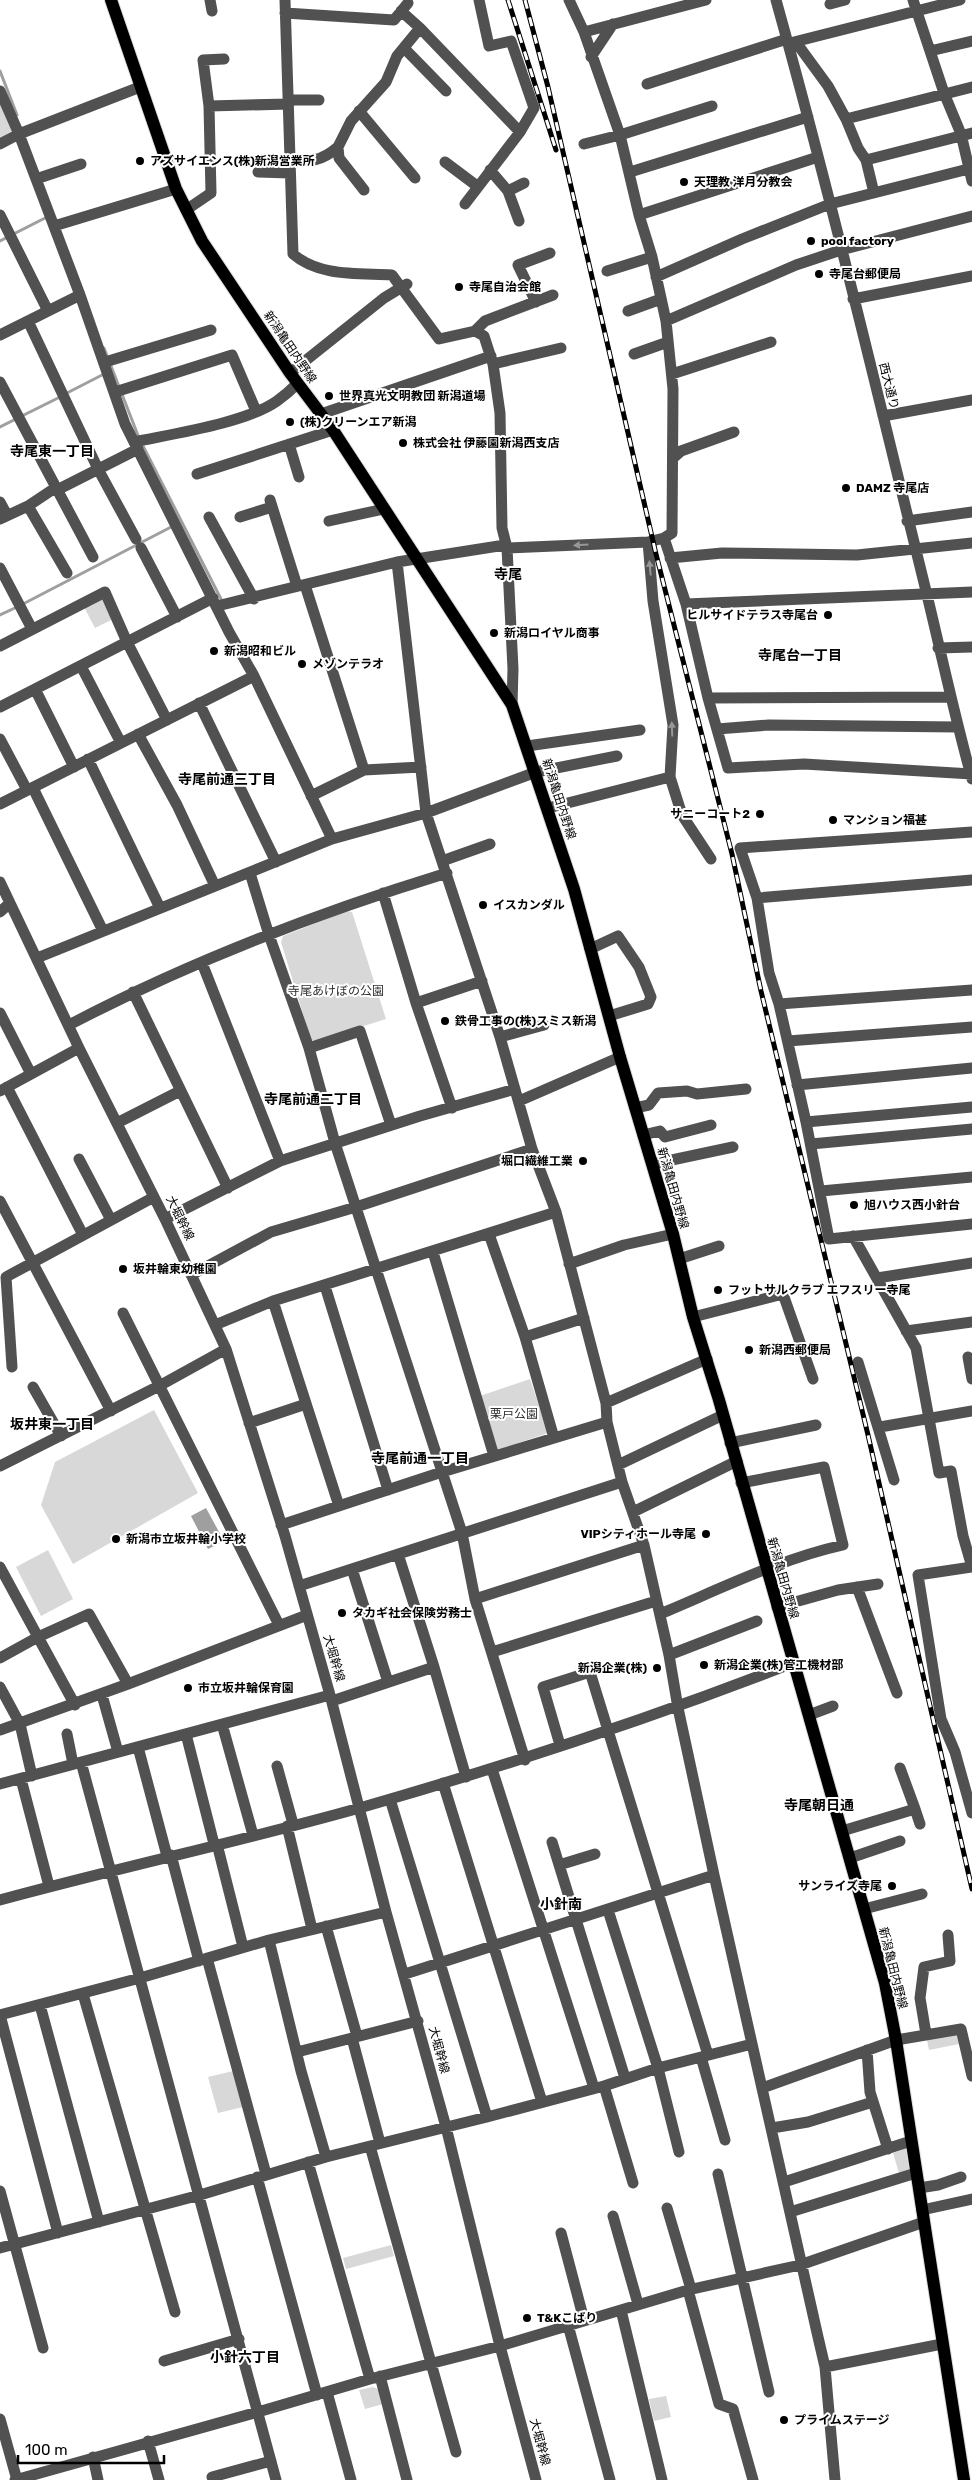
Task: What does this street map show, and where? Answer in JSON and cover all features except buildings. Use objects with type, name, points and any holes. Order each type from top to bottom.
[{"type":"main road","name":"新潟亀田内野線","points":[[111,0],[176,189],[202,241],[297,384],[333,430],[512,705],[536,772],[574,889],[620,1057],[673,1234],[694,1317],[730,1443],[737,1461],[741,1483],[885,1983],[896,2040],[964,2480]]},
{"type":"street","points":[[285,0],[294,254],[305,264],[325,270],[392,275],[406,285],[439,339],[475,331],[485,321],[553,295]]},
{"type":"street","points":[[465,204],[520,132],[534,108],[511,41],[489,46],[479,0]]},
{"type":"street","points":[[0,707],[177,617],[215,602],[254,599],[397,562],[416,559],[506,547],[648,542],[664,538],[672,533],[672,374],[666,321],[652,257],[639,215],[620,135],[584,32],[569,0]]},
{"type":"street","points":[[584,32],[706,0]]},
{"type":"street","name":"西大通り","points":[[776,0],[808,117],[883,416],[950,697],[958,727],[968,750],[971,775]]},
{"type":"street","points":[[830,4],[845,0]]},
{"type":"street","points":[[647,84],[914,5],[960,0]]},
{"type":"street","points":[[914,5],[944,93],[967,134],[972,181]]},
{"type":"street","points":[[285,13],[394,20],[405,7],[420,28],[520,132]]},
{"type":"street","points":[[592,57],[613,24]]},
{"type":"street","points":[[258,172],[312,162],[321,159],[338,147],[351,122],[386,82],[397,56],[420,28]]},
{"type":"street","points":[[788,41],[798,45],[828,86],[846,119],[858,148],[866,160],[874,193]]},
{"type":"street","points":[[930,51],[972,41]]},
{"type":"street","points":[[404,48],[446,91]]},
{"type":"street","points":[[186,210],[211,193],[209,106],[203,60],[224,59]]},
{"type":"street","points":[[0,144],[19,134],[140,87]]},
{"type":"street","points":[[846,119],[972,87]]},
{"type":"street","points":[[0,91],[19,134],[136,446],[254,676],[332,839]]},
{"type":"street","points":[[209,106],[319,100]]},
{"type":"street","points":[[584,144],[620,135],[712,106]]},
{"type":"street","points":[[359,111],[414,178]]},
{"type":"street","points":[[630,172],[808,117]]},
{"type":"street","points":[[866,160],[967,134]]},
{"type":"street","points":[[338,147],[339,158],[364,190]]},
{"type":"street","points":[[639,215],[818,157]]},
{"type":"street","points":[[444,162],[477,186]]},
{"type":"street","points":[[36,179],[81,164]]},
{"type":"street","points":[[656,277],[742,239],[830,204],[971,168]]},
{"type":"street","points":[[490,170],[508,191],[519,221]]},
{"type":"street","points":[[508,191],[524,183]]},
{"type":"street","points":[[54,226],[176,189]]},
{"type":"street","points":[[0,215],[48,311]]},
{"type":"street","points":[[666,321],[771,275],[841,250],[972,216]]},
{"type":"street","points":[[536,302],[518,265],[550,253]]},
{"type":"street","points":[[607,270],[652,257]]},
{"type":"street","points":[[853,299],[972,276]]},
{"type":"street","points":[[290,373],[384,298],[406,285]]},
{"type":"street","points":[[1,333],[80,295]]},
{"type":"street","points":[[628,311],[661,299]]},
{"type":"street","points":[[28,321],[98,469],[177,617]]},
{"type":"street","points":[[104,362],[211,330]]},
{"type":"street","points":[[475,331],[484,336],[492,360],[500,413],[502,528],[506,547],[513,669],[512,705]]},
{"type":"street","points":[[634,354],[668,342]]},
{"type":"street","points":[[672,374],[771,342]]},
{"type":"street","points":[[321,414],[492,360],[561,348]]},
{"type":"street","points":[[115,392],[232,355],[256,411]]},
{"type":"street","points":[[0,382],[93,558]]},
{"type":"street","points":[[0,502],[4,517],[28,506],[55,488],[98,469],[136,446],[222,423],[256,411],[275,402],[297,384]]},
{"type":"street","points":[[883,416],[972,400]]},
{"type":"street","points":[[197,474],[333,430]]},
{"type":"street","points":[[673,458],[682,451],[734,432]]},
{"type":"street","points":[[289,444],[299,477]]},
{"type":"street","points":[[240,517],[271,503],[364,770]]},
{"type":"street","points":[[28,506],[67,573]]},
{"type":"street","points":[[328,521],[384,509]]},
{"type":"street","points":[[908,521],[972,512]]},
{"type":"street","points":[[209,517],[254,599]]},
{"type":"street","points":[[664,538],[686,604],[708,698],[728,768],[804,764],[971,775]]},
{"type":"street","points":[[648,542],[653,601],[673,725],[670,778],[682,815],[711,859]]},
{"type":"street","points":[[670,558],[722,553],[857,555],[972,543]]},
{"type":"street","points":[[397,562],[426,813],[500,1037],[532,1149],[556,1212],[606,1403],[607,1422],[622,1482],[644,1545],[669,1655],[678,1708],[714,1875],[784,2182],[800,2264],[825,2367],[835,2480]]},
{"type":"street","points":[[0,568],[32,629]]},
{"type":"street","points":[[0,646],[105,592],[127,642],[167,720]]},
{"type":"street","points":[[686,604],[972,592]]},
{"type":"street","points":[[938,648],[972,647]]},
{"type":"street","points":[[81,666],[121,743]]},
{"type":"street","points":[[0,804],[254,676]]},
{"type":"street","points":[[35,689],[74,767]]},
{"type":"street","points":[[708,698],[950,697]]},
{"type":"street","points":[[199,703],[276,862]]},
{"type":"street","points":[[717,729],[769,726],[958,727]]},
{"type":"street","points":[[527,746],[640,730]]},
{"type":"street","points":[[138,734],[177,805],[215,886]]},
{"type":"street","points":[[0,739],[30,789],[103,931]]},
{"type":"street","points":[[37,958],[332,839],[426,813],[536,772],[617,756]]},
{"type":"street","points":[[88,760],[160,908]]},
{"type":"street","points":[[312,796],[364,770],[421,767]]},
{"type":"street","points":[[548,808],[670,778]]},
{"type":"street","points":[[972,832],[740,848],[757,898],[769,973],[788,1041],[821,1191],[829,1239],[972,1224]]},
{"type":"street","points":[[442,861],[490,844]]},
{"type":"street","points":[[250,873],[269,935],[309,1048],[335,1143],[462,1533],[475,1599],[525,1760]]},
{"type":"street","points":[[68,1025],[133,992],[269,935],[383,893],[447,873]]},
{"type":"street","points":[[757,898],[972,880]]},
{"type":"street","name":"大堀幹線","points":[[0,882],[79,1048],[165,1219],[226,1349],[281,1525],[331,1698],[386,1912],[405,1974],[446,2126],[500,2346],[536,2480]]},
{"type":"street","points":[[383,893],[416,1002],[452,1108]]},
{"type":"street","points":[[0,912],[10,903]]},
{"type":"street","points":[[590,949],[618,936],[639,967],[651,997],[648,1004],[609,1016]]},
{"type":"street","points":[[202,963],[280,1162]]},
{"type":"street","points":[[416,1002],[482,980]]},
{"type":"street","points":[[779,1004],[972,990]]},
{"type":"street","points":[[133,992],[228,1188]]},
{"type":"street","points":[[0,1013],[31,1074]]},
{"type":"street","points":[[500,1037],[544,1025]]},
{"type":"street","points":[[788,1041],[972,1027]]},
{"type":"street","points":[[309,1048],[360,1031],[390,1125]]},
{"type":"street","points":[[79,1048],[4,1089],[83,1235]]},
{"type":"street","points":[[519,1101],[620,1057]]},
{"type":"street","points":[[797,1085],[972,1068]]},
{"type":"street","points":[[165,1219],[280,1162],[390,1125],[515,1089]]},
{"type":"street","points":[[635,1108],[649,1105],[658,1093],[686,1090],[697,1094],[746,1089]]},
{"type":"street","points":[[117,1123],[180,1091]]},
{"type":"street","points":[[806,1122],[972,1107]]},
{"type":"street","points":[[643,1135],[660,1131],[665,1137],[711,1125]]},
{"type":"street","points":[[811,1144],[972,1129]]},
{"type":"street","points":[[653,1164],[733,1147]]},
{"type":"street","points":[[191,1275],[271,1232],[356,1207],[532,1149]]},
{"type":"street","points":[[79,1159],[111,1220]]},
{"type":"street","points":[[821,1191],[972,1177]]},
{"type":"street","points":[[12,1367],[6,1277],[154,1197]]},
{"type":"street","points":[[0,1201],[111,1411]]},
{"type":"street","points":[[215,1325],[272,1302],[556,1212]]},
{"type":"street","points":[[489,1234],[524,1338],[554,1438]]},
{"type":"street","points":[[569,1264],[624,1245],[673,1234]]},
{"type":"street","points":[[853,1236],[916,1348],[939,1473],[951,1471],[968,1535],[972,1567],[918,1576],[941,1719],[955,1752],[970,1800],[972,1813]]},
{"type":"street","points":[[679,1259],[719,1246]]},
{"type":"street","points":[[433,1252],[494,1456]]},
{"type":"street","points":[[877,1278],[972,1263]]},
{"type":"street","points":[[324,1286],[388,1490]]},
{"type":"street","points":[[694,1317],[783,1294],[814,1379]]},
{"type":"street","points":[[272,1302],[340,1506]]},
{"type":"street","points":[[123,1313],[279,1625]]},
{"type":"street","points":[[524,1338],[584,1318]]},
{"type":"street","points":[[906,1331],[972,1322]]},
{"type":"street","points":[[0,1466],[111,1411],[226,1349]]},
{"type":"street","points":[[968,1356],[972,1379]]},
{"type":"street","points":[[606,1403],[707,1359]]},
{"type":"street","points":[[858,1362],[880,1427],[894,1480]]},
{"type":"street","points":[[33,1387],[61,1436]]},
{"type":"street","points":[[249,1424],[306,1404]]},
{"type":"street","points":[[880,1427],[972,1412]]},
{"type":"street","points":[[618,1464],[723,1415]]},
{"type":"street","points":[[281,1525],[442,1472],[607,1422]]},
{"type":"street","points":[[730,1443],[816,1425]]},
{"type":"street","points":[[633,1512],[737,1461]]},
{"type":"street","points":[[660,1614],[766,1569],[816,1551],[843,1545],[824,1467],[741,1483]]},
{"type":"street","points":[[299,1586],[622,1482]]},
{"type":"street","points":[[475,1599],[644,1545]]},
{"type":"street","points":[[398,1554],[466,1777]]},
{"type":"street","points":[[0,1567],[75,1705]]},
{"type":"street","points":[[352,1569],[388,1682]]},
{"type":"street","points":[[777,1607],[838,1590],[878,1584]]},
{"type":"street","points":[[858,1587],[897,1693]]},
{"type":"street","points":[[492,1652],[656,1601]]},
{"type":"street","points":[[0,1658],[38,1637],[89,1614],[128,1684]]},
{"type":"street","points":[[0,1730],[102,1695],[308,1615]]},
{"type":"street","points":[[669,1655],[757,1621]]},
{"type":"street","points":[[0,1900],[110,1870],[360,1808],[525,1760],[560,1745],[678,1708],[793,1663]]},
{"type":"street","points":[[0,1784],[222,1724],[331,1698],[434,1667]]},
{"type":"street","points":[[560,1745],[543,1687],[590,1672],[659,1893],[725,2140]]},
{"type":"street","points":[[0,1687],[20,1724],[26,1777],[49,1886]]},
{"type":"street","points":[[102,1695],[118,1752]]},
{"type":"street","points":[[809,1715],[833,1706]]},
{"type":"street","points":[[222,1724],[253,1834]]},
{"type":"street","points":[[67,1734],[110,1870],[200,2195],[276,2480]]},
{"type":"street","points":[[186,1734],[243,1947]]},
{"type":"street","points":[[138,1747],[169,1855],[203,1960],[322,2393],[351,2480]]},
{"type":"street","points":[[277,1766],[312,1929]]},
{"type":"street","points":[[900,1768],[920,1824]]},
{"type":"street","points":[[492,1769],[544,1931],[633,2183]]},
{"type":"street","points":[[443,1783],[542,2102]]},
{"type":"street","points":[[390,1799],[487,2117]]},
{"type":"street","points":[[842,1831],[914,1809]]},
{"type":"street","points":[[850,1858],[900,1841]]},
{"type":"street","points":[[552,1842],[625,2078]]},
{"type":"street","points":[[559,1865],[595,1854]]},
{"type":"street","points":[[405,1974],[714,1875]]},
{"type":"street","points":[[864,1909],[922,1894]]},
{"type":"street","points":[[608,1910],[658,2068],[679,2152]]},
{"type":"street","points":[[58,2233],[0,2015],[83,1994],[269,1940],[386,1912]]},
{"type":"street","points":[[326,1926],[355,2037],[375,2145],[430,2364],[456,2452]]},
{"type":"street","points":[[926,2034],[920,1998],[924,1967],[954,1960],[948,1935]]},
{"type":"street","points":[[269,1940],[326,2157]]},
{"type":"street","points":[[83,1994],[175,2312]]},
{"type":"street","points":[[40,2005],[99,2222]]},
{"type":"street","points":[[297,2052],[418,2021]]},
{"type":"street","points":[[762,2088],[896,2040],[962,2029],[972,2076]]},
{"type":"street","points":[[0,2248],[200,2195],[326,2157],[487,2117],[599,2087],[658,2068],[752,2044]]},
{"type":"street","points":[[867,2050],[873,2102],[888,2148]]},
{"type":"street","points":[[772,2128],[808,2122],[873,2102]]},
{"type":"street","points":[[784,2182],[911,2141]]},
{"type":"street","points":[[308,2162],[407,2480]]},
{"type":"street","points":[[790,2212],[916,2173]]},
{"type":"street","points":[[718,2174],[744,2277],[769,2392]]},
{"type":"street","points":[[919,2188],[938,2185],[961,2177]]},
{"type":"street","points":[[0,2192],[43,2348]]},
{"type":"street","points":[[0,2419],[16,2480],[375,2378],[500,2346],[689,2289],[800,2264],[972,2199]]},
{"type":"street","points":[[667,2208],[719,2404],[733,2410],[753,2480]]},
{"type":"street","points":[[613,2216],[638,2304]]},
{"type":"street","points":[[561,2233],[584,2320]]},
{"type":"street","points":[[621,2310],[662,2480]]},
{"type":"street","points":[[568,2326],[610,2480]]},
{"type":"street","points":[[164,2361],[238,2339]]},
{"type":"street","points":[[825,2367],[942,2344]]},
{"type":"street","points":[[148,2441],[159,2480]]},
{"type":"street","points":[[93,2457],[98,2480]]},
{"type":"street","points":[[212,2477],[271,2461]]},
{"type":"green space","points":[[0,96],[12,131],[0,138]]},
{"type":"green space","points":[[100,599],[105,601],[113,619],[95,628],[84,607]]},
{"type":"green space","name":"寺尾あけぼの公園","points":[[347,911],[352,912],[386,1019],[316,1041],[311,1040],[281,942],[283,936]]},
{"type":"green space","name":"栗戸公園","points":[[530,1379],[548,1433],[498,1450],[480,1396]]},
{"type":"green space","points":[[154,1410],[198,1493],[73,1564],[41,1505],[55,1462]]},
{"type":"green space","points":[[48,1550],[73,1599],[41,1616],[16,1567]]},
{"type":"green space","points":[[957,2034],[959,2044],[929,2050],[927,2040]]},
{"type":"green space","points":[[233,2071],[243,2107],[218,2113],[208,2077]]},
{"type":"green space","points":[[907,2148],[910,2170],[899,2173],[893,2153]]},
{"type":"green space","points":[[391,2245],[394,2256],[346,2269],[343,2258]]},
{"type":"green space","points":[[373,2387],[380,2390],[383,2404],[365,2409],[359,2390]]},
{"type":"green space","points":[[666,2396],[671,2417],[654,2421],[649,2399]]},
{"type":"shaded area","points":[[206,1508],[224,1541],[208,1549],[191,1516]]},
{"type":"waterway","points":[[0,71],[17,115]]},
{"type":"waterway","points":[[0,241],[49,216]]},
{"type":"waterway","points":[[104,348],[139,438]]},
{"type":"waterway","points":[[65,394],[104,374]]},
{"type":"waterway","points":[[0,427],[60,397]]},
{"type":"waterway","points":[[142,444],[222,601]]},
{"type":"waterway","points":[[23,604],[173,526]]},
{"type":"waterway","points":[[0,615],[17,607]]},
{"type":"railway","points":[[508,0],[556,150]]},
{"type":"railway","points":[[525,0],[548,87],[656,554],[732,854],[761,991],[868,1435],[972,1889]]},
{"type":"place","name":"アズサイエンス(株)新潟営業所","points":[[140,161]]},
{"type":"place","name":"天理教 洋月分教会","points":[[684,182]]},
{"type":"place","name":"pool factory","points":[[811,241]]},
{"type":"place","name":"寺尾台郵便局","points":[[819,274]]},
{"type":"place","name":"寺尾自治会館","points":[[459,287]]},
{"type":"place","name":"世界真光文明教団 新潟道場","points":[[329,396]]},
{"type":"place","name":"(株)クリーンエア新潟","points":[[290,422]]},
{"type":"place","name":"株式会社 伊藤園新潟西支店","points":[[403,443]]},
{"type":"place","name":"DAMZ 寺尾店","points":[[846,488]]},
{"type":"place","name":"ヒルサイドテラス寺尾台","points":[[828,615]]},
{"type":"place","name":"新潟ロイヤル商事","points":[[494,633]]},
{"type":"place","name":"新潟昭和ビル","points":[[214,651]]},
{"type":"place","name":"メゾンテラオ","points":[[302,664]]},
{"type":"place","name":"サニーコート2","points":[[760,814]]},
{"type":"place","name":"マンション福甚","points":[[833,820]]},
{"type":"place","name":"イスカンダル","points":[[483,905]]},
{"type":"place","name":"鉄骨工事の(株)スミス新潟","points":[[445,1021]]},
{"type":"place","name":"堀口繊維工業","points":[[583,1161]]},
{"type":"place","name":"旭ハウス西小針台","points":[[854,1205]]},
{"type":"place","name":"坂井輪東幼稚園","points":[[123,1269]]},
{"type":"place","name":"フットサルクラブ エフスリー寺尾","points":[[718,1290]]},
{"type":"place","name":"新潟西郵便局","points":[[749,1350]]},
{"type":"place","name":"VIPシティホール寺尾","points":[[706,1534]]},
{"type":"place","name":"新潟市立坂井輪小学校","points":[[116,1539]]},
{"type":"place","name":"タカギ社会保険労務士","points":[[342,1613]]},
{"type":"place","name":"新潟企業(株)管工機材部","points":[[704,1665]]},
{"type":"place","name":"新潟企業(株)","points":[[657,1668]]},
{"type":"place","name":"市立坂井輪保育園","points":[[188,1688]]},
{"type":"place","name":"サンライズ寺尾","points":[[892,1886]]},
{"type":"place","name":"T&Kこばり","points":[[527,2318]]},
{"type":"place","name":"プライムステージ","points":[[784,2420]]},
{"type":"district","name":"寺尾東一丁目","points":[[52,451]]},
{"type":"district","name":"寺尾","points":[[508,574]]},
{"type":"district","name":"寺尾台一丁目","points":[[800,655]]},
{"type":"district","name":"寺尾前通三丁目","points":[[227,779]]},
{"type":"district","name":"寺尾前通二丁目","points":[[313,1099]]},
{"type":"district","name":"坂井東一丁目","points":[[52,1424]]},
{"type":"district","name":"寺尾前通一丁目","points":[[420,1458]]},
{"type":"district","name":"寺尾朝日通","points":[[819,1805]]},
{"type":"district","name":"小針南","points":[[561,1904]]},
{"type":"district","name":"小針六丁目","points":[[245,2357]]}]
